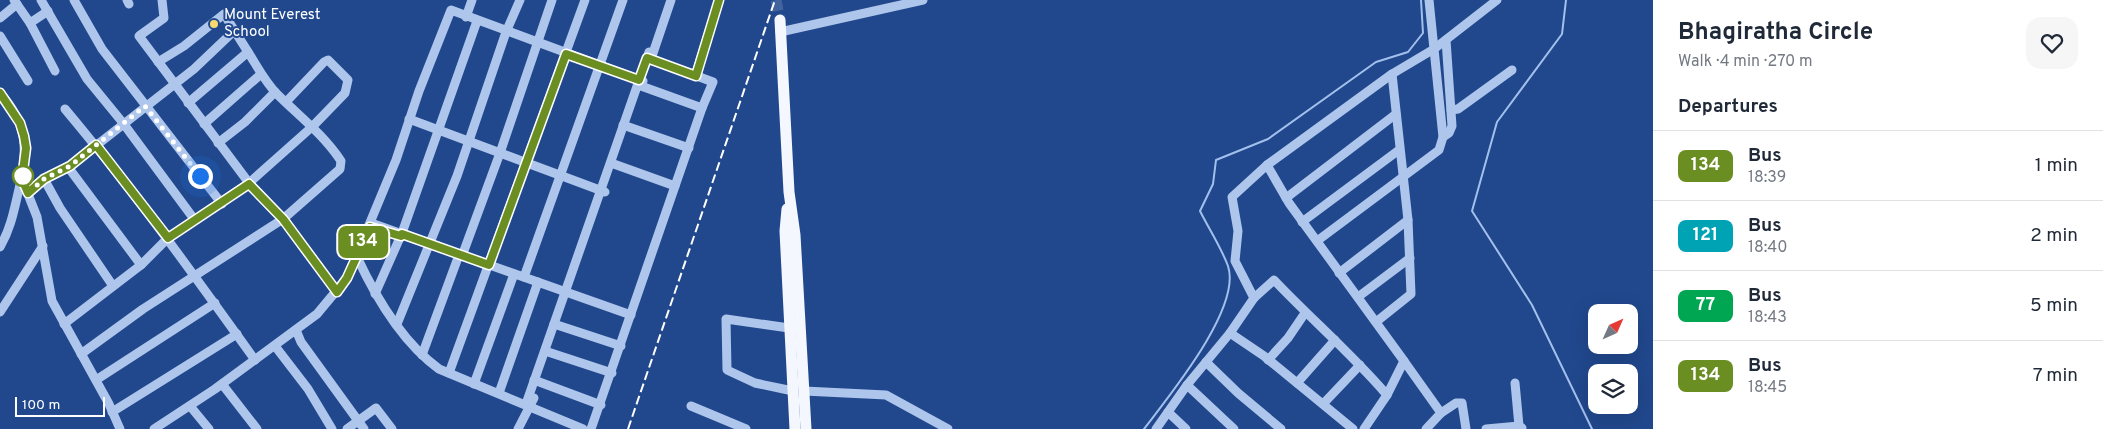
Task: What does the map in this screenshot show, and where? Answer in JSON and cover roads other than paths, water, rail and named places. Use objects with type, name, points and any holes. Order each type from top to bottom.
[{"type":"main road","points":[[780,20],[789,192],[795,235],[798,386],[795,429]]},
{"type":"main road","points":[[789,192],[785,231],[789,328],[806,429]]},
{"type":"street","points":[[42,0],[87,79],[123,123],[194,219]]},
{"type":"street","points":[[74,0],[102,49],[222,204]]},
{"type":"street","points":[[162,0],[164,18],[139,36],[249,184],[283,219],[337,292]]},
{"type":"street","points":[[466,17],[472,0]]},
{"type":"street","points":[[397,324],[430,246],[469,141],[506,32],[520,0]]},
{"type":"street","points":[[422,355],[500,153],[552,0]]},
{"type":"street","points":[[449,373],[527,163],[584,0]]},
{"type":"street","points":[[524,277],[623,0]]},
{"type":"street","points":[[518,429],[529,405],[641,82],[667,0]]},
{"type":"street","points":[[649,58],[671,0]]},
{"type":"street","points":[[696,76],[719,0]]},
{"type":"street","points":[[780,32],[854,17],[905,2],[923,0]]},
{"type":"street","points":[[1317,241],[1440,150],[1443,137],[1429,0]]},
{"type":"street","points":[[1254,298],[1235,261],[1238,231],[1232,197],[1267,165],[1392,74],[1434,49],[1497,0]]},
{"type":"street","points":[[0,18],[15,2],[30,23],[55,71]]},
{"type":"street","points":[[154,429],[164,426],[275,346],[316,314],[337,292],[357,257],[370,225],[396,160],[409,119],[450,10],[600,66],[702,108]]},
{"type":"street","points":[[30,23],[48,11]]},
{"type":"street","points":[[80,354],[143,309],[283,219],[340,168],[342,160],[313,126],[275,92],[224,14],[184,46],[158,62]]},
{"type":"street","points":[[375,294],[401,235],[477,21]]},
{"type":"street","points":[[28,193],[44,179],[68,167],[194,69],[235,30]]},
{"type":"street","points":[[0,36],[28,81]]},
{"type":"street","points":[[1443,137],[1449,133],[1452,126],[1446,40]]},
{"type":"street","points":[[188,103],[248,52]]},
{"type":"street","points":[[591,429],[612,373],[702,108],[713,82],[649,58]]},
{"type":"street","points":[[64,324],[141,264],[168,238],[194,219],[222,204],[249,184],[345,94],[348,80],[328,60],[286,102]]},
{"type":"street","points":[[1452,110],[1458,109],[1512,70]]},
{"type":"street","points":[[204,124],[262,74]]},
{"type":"street","points":[[1376,322],[1411,294],[1408,220],[1392,74]]},
{"type":"street","points":[[218,142],[245,122],[275,92]]},
{"type":"street","points":[[0,93],[20,123],[26,148],[22,179],[9,230],[0,247]]},
{"type":"street","points":[[65,109],[96,145],[168,238],[255,360]]},
{"type":"street","points":[[1286,198],[1396,114]]},
{"type":"street","points":[[409,119],[603,191]]},
{"type":"street","points":[[625,126],[689,148]]},
{"type":"street","points":[[1302,222],[1399,150]]},
{"type":"street","points":[[613,163],[675,186]]},
{"type":"street","points":[[1267,165],[1302,222],[1441,413]]},
{"type":"street","points":[[68,167],[141,264]]},
{"type":"street","points":[[22,179],[37,217],[52,301],[96,380],[120,429]]},
{"type":"street","points":[[44,179],[60,208],[113,286]]},
{"type":"street","points":[[1339,273],[1408,220]]},
{"type":"street","points":[[0,224],[9,230]]},
{"type":"street","points":[[370,225],[631,316]]},
{"type":"street","points":[[0,312],[43,246]]},
{"type":"street","points":[[357,257],[375,294],[422,355],[439,369],[583,429]]},
{"type":"street","points":[[1358,297],[1410,258]]},
{"type":"street","points":[[514,275],[524,277],[537,284]]},
{"type":"street","points":[[474,384],[514,275]]},
{"type":"street","points":[[1156,429],[1187,385],[1230,334],[1254,298],[1274,280],[1305,313],[1360,365],[1387,395]]},
{"type":"street","points":[[499,394],[537,284]]},
{"type":"street","points":[[96,380],[215,303]]},
{"type":"street","points":[[1268,360],[1288,338],[1305,313]]},
{"type":"street","points":[[789,328],[726,319],[727,370],[755,383],[886,395],[948,429]]},
{"type":"street","points":[[556,325],[621,346]]},
{"type":"street","points":[[296,330],[301,342],[361,425]]},
{"type":"street","points":[[112,412],[236,334]]},
{"type":"street","points":[[1230,334],[1268,360],[1354,429]]},
{"type":"street","points":[[1297,383],[1334,340]]},
{"type":"street","points":[[275,346],[308,389],[332,429]]},
{"type":"street","points":[[547,351],[612,373]]},
{"type":"street","points":[[1364,429],[1387,395],[1404,361]]},
{"type":"street","points":[[1206,362],[1282,429]]},
{"type":"street","points":[[1323,404],[1360,365]]},
{"type":"street","points":[[537,381],[601,404]]},
{"type":"street","points":[[1486,429],[1521,427],[1515,383]]},
{"type":"street","points":[[222,384],[257,429]]},
{"type":"street","points":[[1187,385],[1234,429]]},
{"type":"street","points":[[1426,429],[1441,413],[1456,403],[1462,403],[1466,429]]},
{"type":"street","points":[[190,406],[208,429]]},
{"type":"street","points":[[691,406],[746,429]]},
{"type":"street","points":[[347,429],[361,425],[376,408],[392,429]]},
{"type":"street","points":[[1168,412],[1186,429]]},
{"type":"waterway","points":[[1144,429],[1170,396],[1201,351],[1224,305],[1229,284],[1228,266],[1200,211],[1213,184],[1216,160],[1268,139],[1376,62],[1408,52],[1423,33],[1421,0]]},
{"type":"waterway","points":[[1566,0],[1562,34],[1497,122],[1472,211],[1532,305],[1592,429]]},
{"type":"tunnel","points":[[776,0],[780,20]]},
{"type":"railway","points":[[628,429],[775,0]]},
{"type":"place","name":"Mount Everest School","points":[[214,24]]}]
